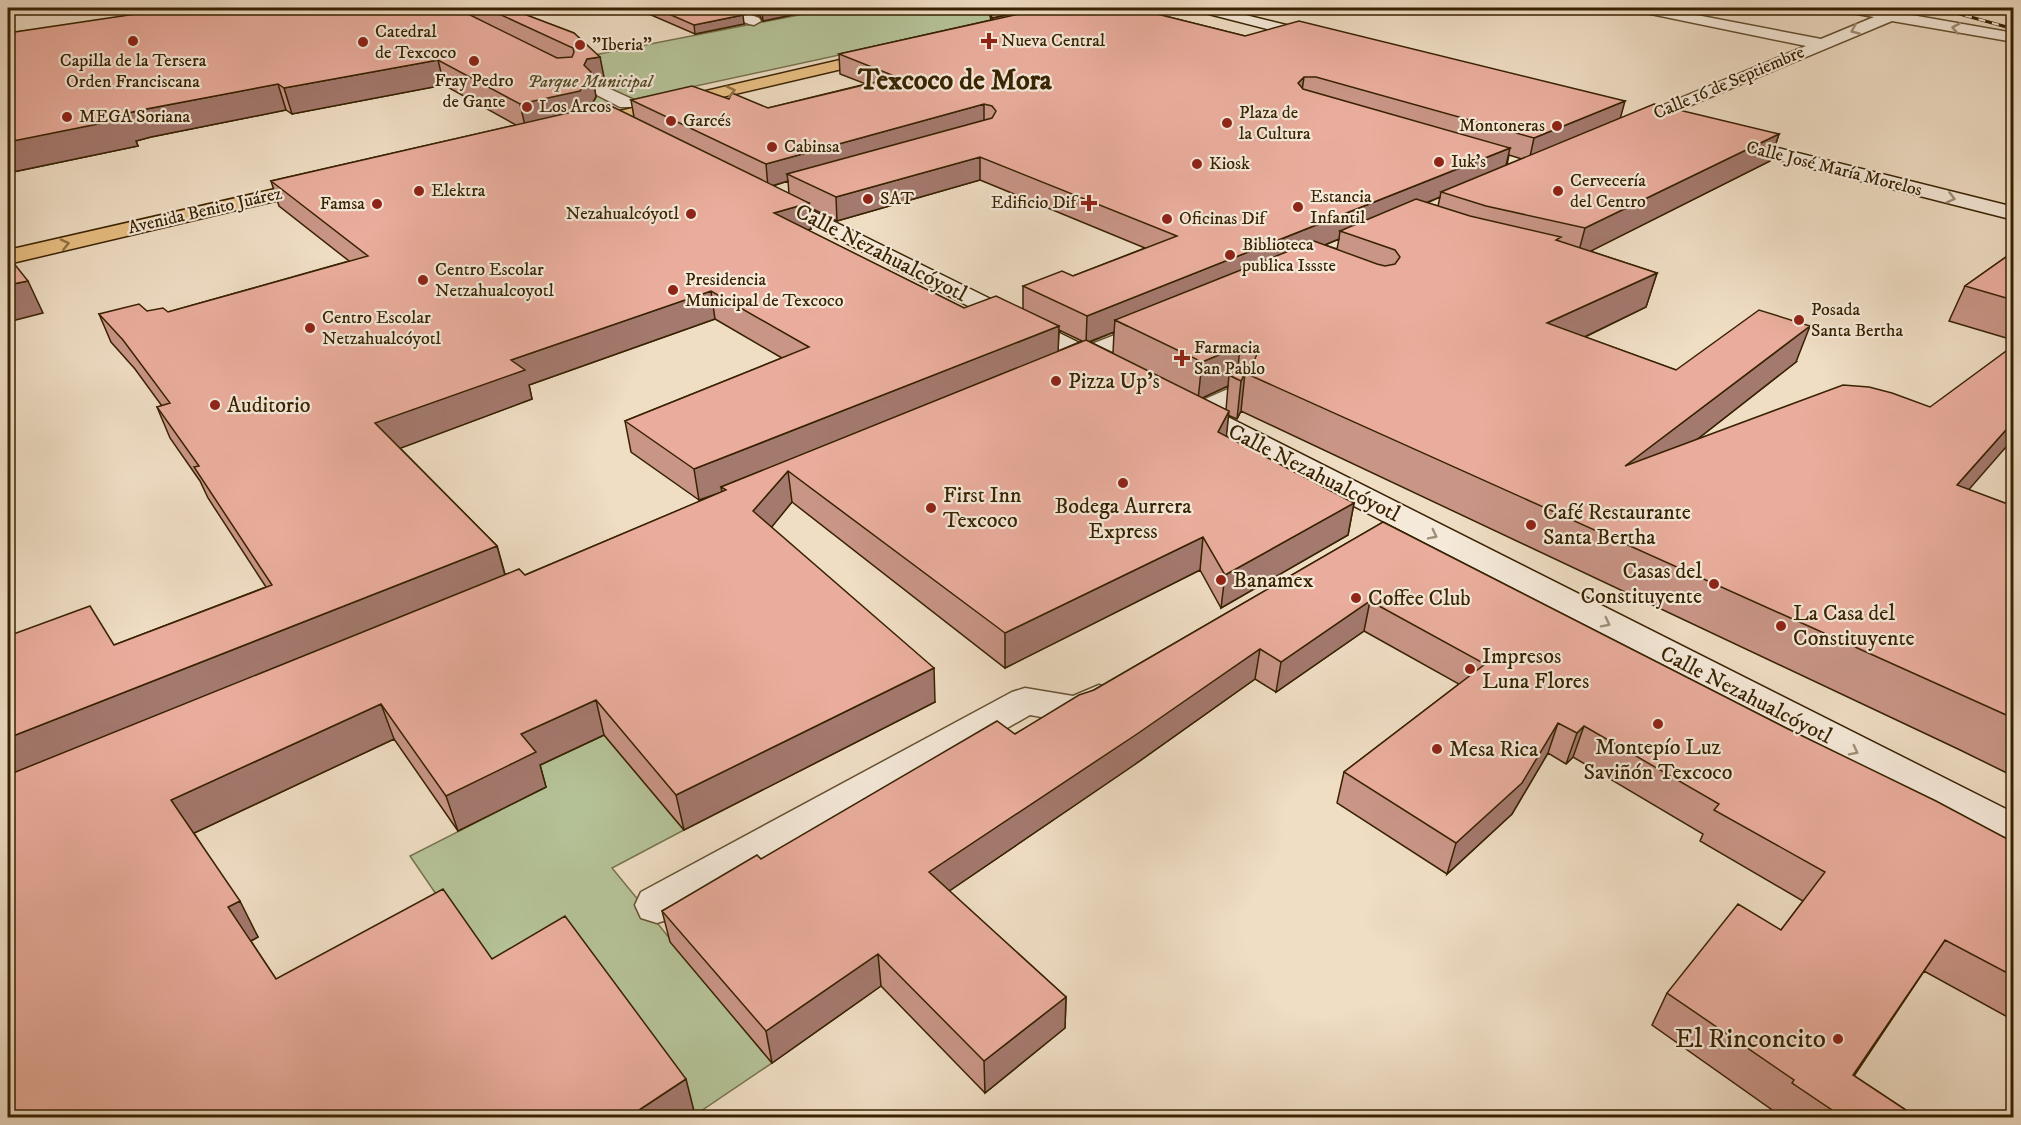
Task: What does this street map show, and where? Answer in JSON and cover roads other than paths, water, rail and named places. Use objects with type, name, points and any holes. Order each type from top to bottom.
[{"type":"main road","points":[[567,129],[619,110],[900,52]]},
{"type":"main road","name":"Avenida Benito Juárez","points":[[8,257],[340,180]]},
{"type":"street","points":[[721,8],[754,21]]},
{"type":"street","points":[[1202,8],[1341,43]]},
{"type":"street","points":[[1641,8],[1821,44]]},
{"type":"street","points":[[1845,8],[2013,38]]},
{"type":"street","name":"Calle 16 de Septiembre","points":[[1615,124],[1642,120],[1909,8]]},
{"type":"street","points":[[1946,11],[2013,30]]},
{"type":"street","points":[[599,89],[647,135]]},
{"type":"street","points":[[1642,120],[1676,129]]},
{"type":"street","name":"Calle José María Morelos","points":[[1710,137],[2013,214]]},
{"type":"street","name":"Calle Nezahualcóyotl","points":[[769,190],[1134,381]]},
{"type":"street","points":[[1037,374],[1173,319]]},
{"type":"street","points":[[1197,413],[1237,393]]},
{"type":"street","name":"Calle Nezahualcóyotl","points":[[1166,397],[1197,413],[1388,528],[2013,832]]},
{"type":"street","points":[[657,905],[1025,701],[1078,710],[1127,682]]},
{"type":"railway","points":[[1938,8],[2014,29]]},
{"type":"place","name":"Capilla de la Tersera Orden Franciscana","points":[[133,41]]},
{"type":"place","name":"Nueva Central","points":[[989,41]]},
{"type":"place","name":"Catedral de Texcoco","points":[[363,42]]},
{"type":"place","name":"\"Iberia\"","points":[[580,45]]},
{"type":"place","name":"Fray Pedro de Gante","points":[[474,61]]},
{"type":"place","name":"Los Arcos","points":[[527,107]]},
{"type":"place","name":"MEGA Soriana","points":[[67,117]]},
{"type":"place","name":"Garcés","points":[[671,121]]},
{"type":"place","name":"Plaza de la Cultura","points":[[1227,123]]},
{"type":"place","name":"Montoneras","points":[[1557,126]]},
{"type":"place","name":"Cabinsa","points":[[772,147]]},
{"type":"place","name":"Iuk's","points":[[1439,162]]},
{"type":"place","name":"Kiosk","points":[[1197,164]]},
{"type":"place","name":"Elektra","points":[[419,191]]},
{"type":"place","name":"Cervecería del Centro","points":[[1558,191]]},
{"type":"place","name":"SAT","points":[[868,199]]},
{"type":"place","name":"Edificio Dif","points":[[1089,203]]},
{"type":"place","name":"Famsa","points":[[377,204]]},
{"type":"place","name":"Estancia Infantil","points":[[1298,207]]},
{"type":"place","name":"Nezahualcóyotl","points":[[691,214]]},
{"type":"place","name":"Oficinas Dif","points":[[1167,219]]},
{"type":"place","name":"Biblioteca publica Issste","points":[[1230,255]]},
{"type":"place","name":"Centro Escolar Netzahualcoyotl","points":[[423,280]]},
{"type":"place","name":"Presidencia Municipal de Texcoco","points":[[673,290]]},
{"type":"place","name":"Posada Santa Bertha","points":[[1799,320]]},
{"type":"place","name":"Centro Escolar Netzahualcóyotl","points":[[310,328]]},
{"type":"place","name":"Farmacia San Pablo","points":[[1182,358]]},
{"type":"place","name":"Pizza Up's","points":[[1056,381]]},
{"type":"place","name":"Auditorio","points":[[215,405]]},
{"type":"place","name":"Bodega Aurrera Express","points":[[1123,483]]},
{"type":"place","name":"First Inn Texcoco","points":[[931,508]]},
{"type":"place","name":"Café Restaurante Santa Bertha","points":[[1531,525]]},
{"type":"place","name":"Banamex","points":[[1221,580]]},
{"type":"place","name":"Casas del Constituyente","points":[[1714,584]]},
{"type":"place","name":"Coffee Club","points":[[1356,598]]},
{"type":"place","name":"La Casa del Constituyente","points":[[1781,626]]},
{"type":"place","name":"Impresos Luna Flores","points":[[1470,669]]},
{"type":"place","name":"Montepío Luz Saviñón Texcoco","points":[[1658,724]]},
{"type":"place","name":"Mesa Rica","points":[[1437,749]]},
{"type":"place","name":"El Rinconcito","points":[[1838,1039]]},
{"type":"district","name":"Texcoco de Mora","points":[[955,80]]},
{"type":"park label","name":"Parque Municipal","points":[[590,82]]}]
